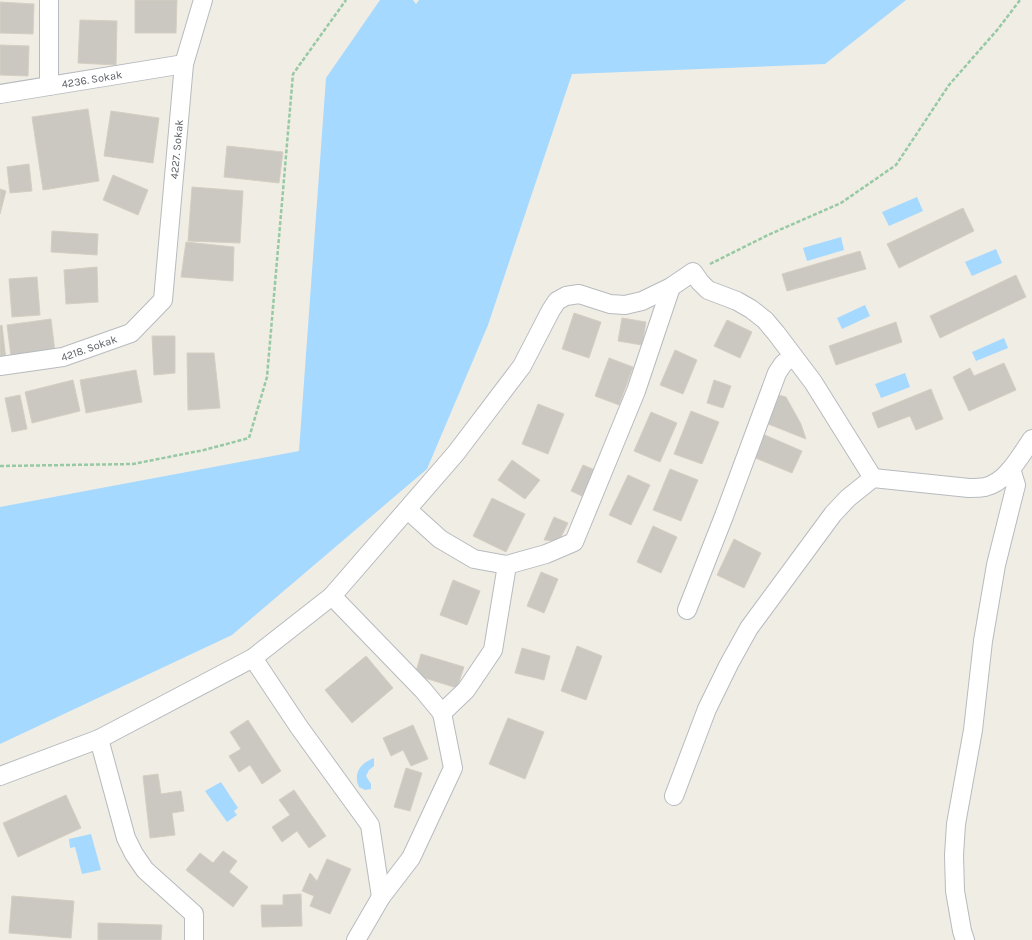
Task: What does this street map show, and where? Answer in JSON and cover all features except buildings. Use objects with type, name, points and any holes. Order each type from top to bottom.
[{"type":"street","points":[[49,0],[49,86]]},
{"type":"street","name":"4227. Sokak","points":[[163,300],[184,64],[203,0]]},
{"type":"street","name":"4236. Sokak","points":[[0,94],[184,64]]},
{"type":"street","points":[[0,776],[100,739],[252,658],[332,596],[456,453],[522,366],[557,301],[566,296],[579,294],[610,304],[625,305],[642,301],[671,287],[693,272],[708,290],[737,301],[751,309],[765,320],[813,382],[873,478]]},
{"type":"street","points":[[408,510],[440,539],[474,559],[506,565],[546,554],[574,542],[636,391],[671,287]]},
{"type":"street","name":"4218. Sokak","points":[[0,366],[63,356],[131,333],[163,300]]},
{"type":"street","points":[[686,610],[724,516],[777,374],[783,364],[793,356]]},
{"type":"street","points":[[674,796],[707,709],[749,628],[833,514],[848,498],[873,478],[969,488],[985,487],[998,482],[1009,471],[1032,438]]},
{"type":"street","points":[[965,940],[955,891],[954,855],[956,824],[973,730],[983,640],[996,565],[1016,485],[1013,475],[1009,471]]},
{"type":"street","points":[[442,713],[466,690],[493,650],[506,565]]},
{"type":"street","points":[[332,596],[423,690],[442,713],[453,768],[411,858],[381,897],[356,940]]},
{"type":"street","points":[[252,658],[299,728],[370,826],[381,897]]},
{"type":"street","points":[[100,739],[126,838],[134,854],[145,870],[194,914],[194,940]]},
{"type":"path","points":[[0,466],[133,464],[204,450],[249,438],[267,377],[293,74],[346,0]]},
{"type":"path","points":[[693,272],[841,203],[896,165],[949,85],[998,29],[1020,0]]},
{"type":"water","points":[[380,0],[413,0],[416,4],[419,0],[906,0],[825,64],[572,74],[488,325],[427,469],[232,635],[0,744],[0,507],[299,451],[326,78]]},
{"type":"water","points":[[917,197],[923,211],[889,226],[882,212]]},
{"type":"water","points":[[841,237],[844,250],[807,261],[803,248]]},
{"type":"water","points":[[996,249],[1002,263],[972,276],[965,262]]},
{"type":"water","points":[[865,305],[870,316],[842,329],[837,318]]},
{"type":"water","points":[[1004,338],[1008,348],[976,361],[972,352]]},
{"type":"water","points":[[905,373],[910,387],[881,398],[875,384]]},
{"type":"water","points":[[374,758],[374,766],[369,770],[366,776],[371,784],[371,789],[365,790],[359,787],[357,782],[357,773],[365,763]]},
{"type":"water","points":[[221,782],[238,808],[234,811],[237,815],[227,822],[205,791]]},
{"type":"water","points":[[91,834],[101,870],[82,874],[75,847],[70,848],[69,839]]}]
